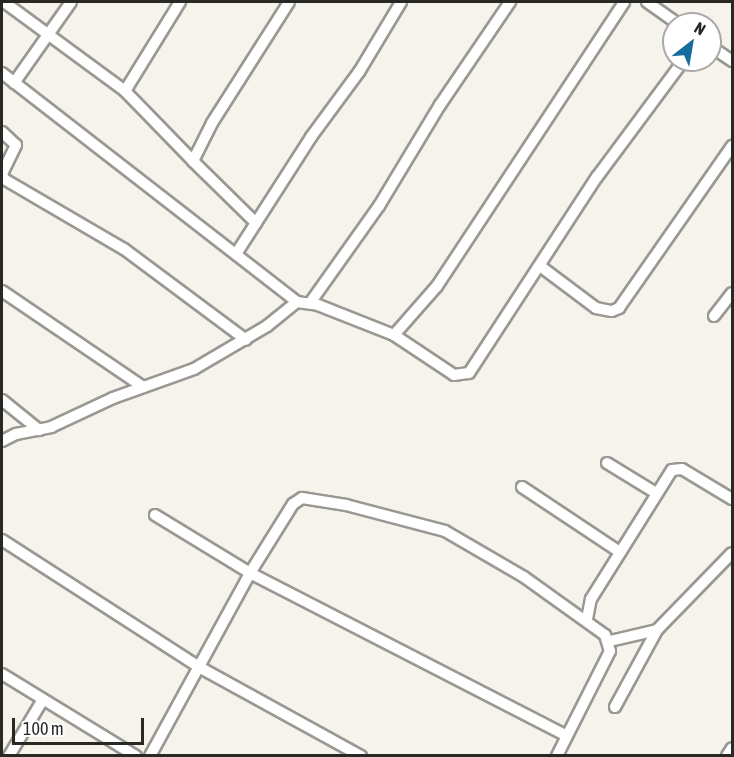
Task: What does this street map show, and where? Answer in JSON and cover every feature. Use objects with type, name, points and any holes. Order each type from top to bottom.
[{"type":"street","points":[[4,2],[125,91],[256,223]]},
{"type":"street","points":[[14,83],[71,2]]},
{"type":"street","points":[[193,161],[212,123],[289,2]]},
{"type":"street","points":[[236,254],[359,72],[401,2]]},
{"type":"street","points":[[309,303],[379,206],[440,105],[510,2]]},
{"type":"street","points":[[394,335],[437,286],[624,2]]},
{"type":"street","points":[[647,2],[661,6]]},
{"type":"street","points":[[125,91],[177,3]]},
{"type":"street","points":[[2,74],[297,302],[309,303],[394,335],[454,375],[464,376],[473,369],[616,149],[675,72]]},
{"type":"street","points":[[2,132],[16,145],[3,174],[4,179],[124,249],[246,340]]},
{"type":"street","points":[[540,266],[596,308],[612,311],[619,308],[732,146]]},
{"type":"street","points":[[2,291],[142,387]]},
{"type":"street","points":[[714,316],[732,293]]},
{"type":"street","points":[[2,441],[16,434],[39,430],[142,387],[194,369],[246,340],[297,302]]},
{"type":"street","points":[[2,400],[39,430]]},
{"type":"street","points":[[608,463],[656,493]]},
{"type":"street","points":[[587,619],[591,599],[668,473],[678,468],[732,499]]},
{"type":"street","points":[[522,487],[620,552]]},
{"type":"street","points":[[150,756],[250,573],[293,504],[306,498],[445,531],[587,619],[610,641],[610,651],[557,756]]},
{"type":"street","points":[[155,515],[250,573],[567,736]]},
{"type":"street","points":[[2,540],[199,667],[361,756]]},
{"type":"street","points":[[615,707],[657,630],[732,553]]},
{"type":"street","points":[[610,641],[657,630]]},
{"type":"street","points":[[2,674],[42,701],[136,756]]},
{"type":"street","points":[[9,756],[42,701]]},
{"type":"street","points":[[727,756],[732,748]]}]
